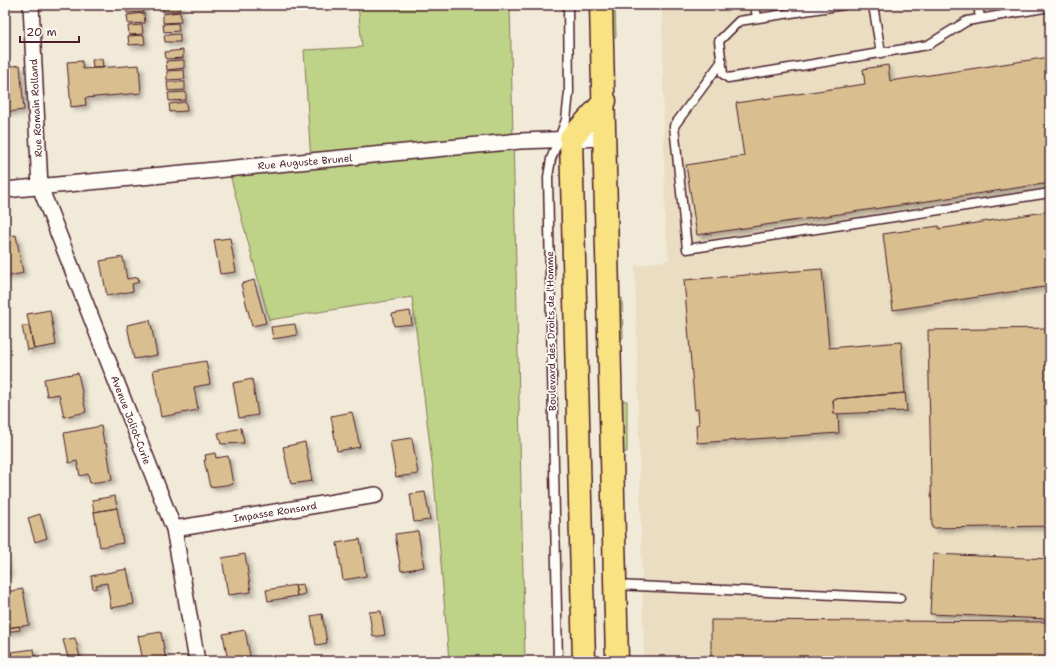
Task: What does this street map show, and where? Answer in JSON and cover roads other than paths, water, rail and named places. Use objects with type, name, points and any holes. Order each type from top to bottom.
[{"type":"main road","points":[[601,5],[605,101],[617,661]]},
{"type":"main road","name":"Boulevard des Droits de l'Homme","points":[[584,661],[565,138],[605,101]]},
{"type":"street","name":"Rue Romain Rolland","points":[[31,5],[40,187]]},
{"type":"street","name":"Rue Auguste Brunel","points":[[5,190],[565,138],[605,138]]},
{"type":"street","name":"Avenue Joliot-Curie","points":[[40,187],[174,529],[197,661]]},
{"type":"street","name":"Impasse Ronsard","points":[[174,529],[376,495]]},
{"type":"lane","name":"Boulevard des Droits de l'Homme","points":[[558,661],[548,177],[551,158],[565,138],[569,92],[568,5]]},
{"type":"lane","points":[[755,5],[758,18]]},
{"type":"lane","points":[[844,5],[739,21],[719,41],[723,74],[728,78],[928,45],[967,20],[1050,7]]},
{"type":"lane","points":[[873,5],[881,53]]},
{"type":"lane","points":[[978,5],[980,18]]},
{"type":"lane","points":[[722,61],[674,126],[687,249],[1050,193]]},
{"type":"lane","points":[[615,585],[900,598]]}]
